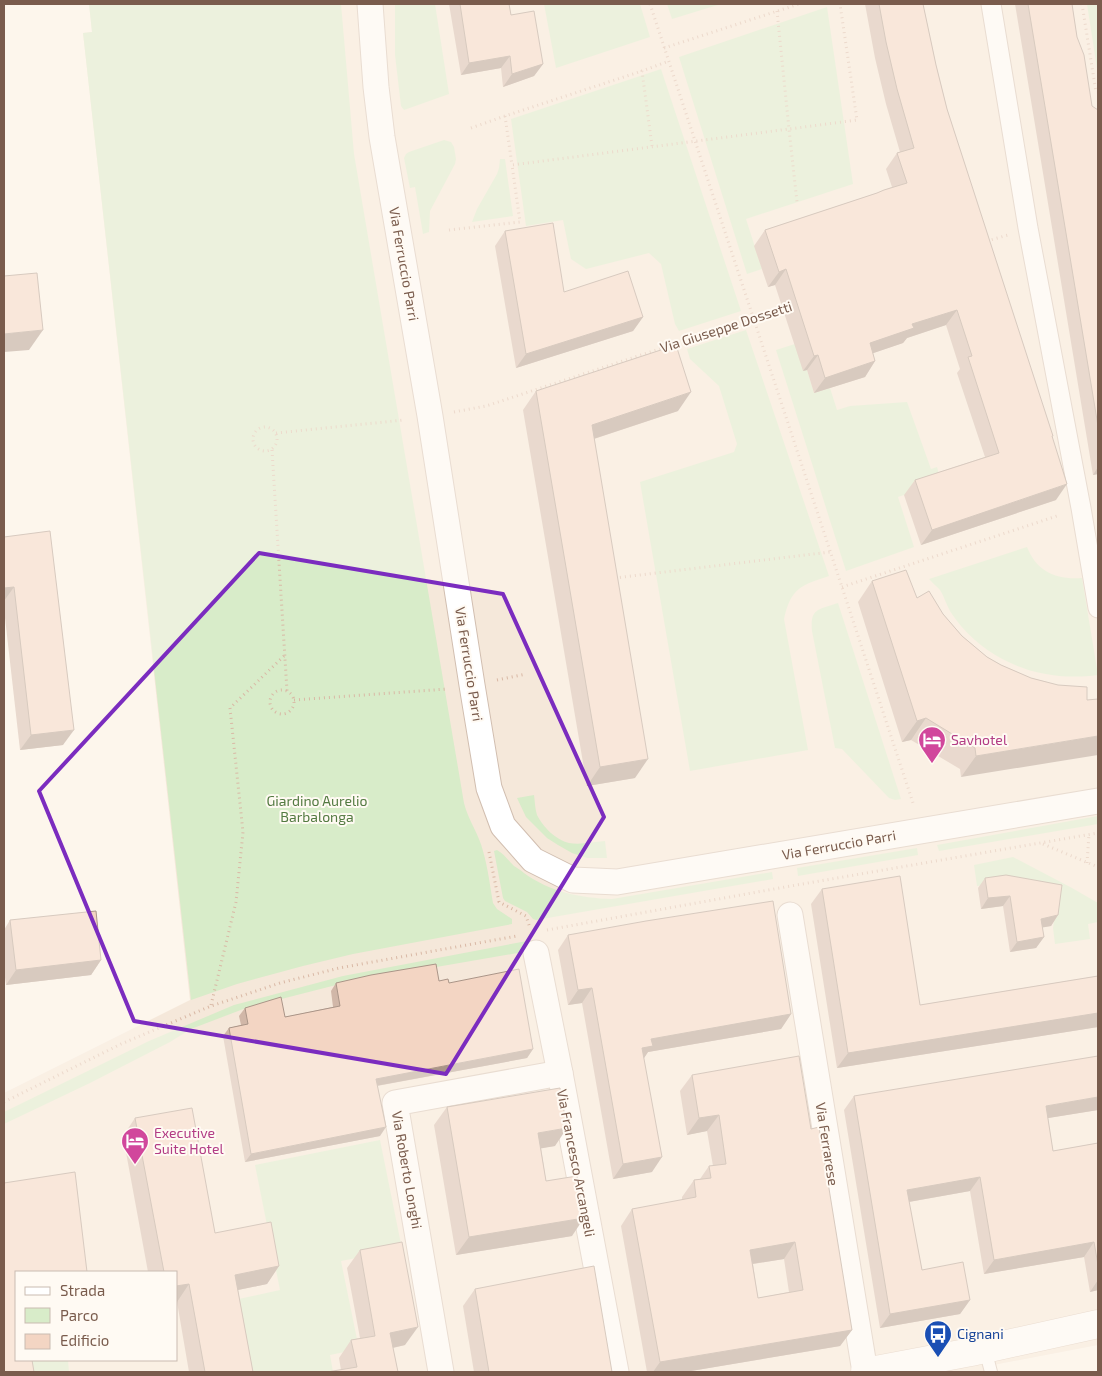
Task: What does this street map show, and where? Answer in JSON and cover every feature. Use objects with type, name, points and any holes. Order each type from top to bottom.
[{"type":"main road","name":"Via Ferrarese","points":[[865,1372],[988,1360],[1098,1324]]},
{"type":"street","name":"Via Ferruccio Parri","points":[[370,4],[382,137],[430,416],[489,788],[503,826],[533,860],[572,880],[617,882],[1098,801]]},
{"type":"street","points":[[992,4],[1028,228],[1098,608]]},
{"type":"street","name":"Via Ferrarese","points":[[790,915],[865,1372]]},
{"type":"street","name":"Via Francesco Arcangeli","points":[[533,940],[616,1372]]},
{"type":"street","name":"Via Roberto Longhi","points":[[441,1372],[395,1103],[560,1073]]},
{"type":"path","points":[[650,4],[914,807]]},
{"type":"path","points":[[664,48],[799,4]]},
{"type":"path","points":[[512,164],[857,120],[840,4]]},
{"type":"path","points":[[1082,4],[1096,92],[1098,92]]},
{"type":"path","points":[[777,11],[797,202]]},
{"type":"path","points":[[471,128],[669,61]]},
{"type":"path","points":[[642,70],[652,146]]},
{"type":"path","points":[[449,230],[520,222],[505,116]]},
{"type":"path","points":[[980,244],[1028,228]]},
{"type":"path","name":"Via Giuseppe Dossetti","points":[[482,407],[791,306]]},
{"type":"path","points":[[276,433],[406,420]]},
{"type":"path","points":[[261,428],[270,428],[276,433],[278,441],[272,450],[264,452],[257,449],[253,441],[255,433],[261,428]]},
{"type":"path","points":[[272,450],[287,691]]},
{"type":"path","points":[[842,587],[1081,508]]},
{"type":"path","points":[[613,578],[830,552]]},
{"type":"path","points":[[211,1006],[236,902],[243,832],[230,708],[285,655]]},
{"type":"path","points":[[493,681],[526,674]]},
{"type":"path","points":[[294,700],[451,688]]},
{"type":"path","points":[[278,690],[287,691],[293,696],[293,708],[288,713],[281,715],[274,712],[270,704],[272,696],[278,690]]},
{"type":"path","points":[[4,1102],[121,1044],[211,1006],[280,983],[340,968],[533,940],[931,861],[1042,844],[1098,833]]},
{"type":"path","points":[[1087,862],[1089,834]]},
{"type":"path","points":[[1042,844],[1098,867]]},
{"type":"highlighted area","points":[[259,553],[503,594],[604,817],[446,1074],[134,1021],[39,791]]},
{"type":"shaded area","points":[[89,4],[1098,4],[1098,1345],[983,1367],[984,1372],[4,1372],[4,1093],[190,1000],[83,33],[92,32]]},
{"type":"green space","name":"Giardino Aurelio Barbalonga","points":[[89,4],[341,4],[354,154],[464,803],[481,845],[493,903],[497,909],[512,919],[512,924],[353,954],[237,984],[191,1000],[83,33],[92,32]]},
{"type":"green space","points":[[395,4],[435,4],[449,94],[404,110],[401,106],[395,55]]},
{"type":"green space","points":[[544,4],[640,4],[650,37],[556,68]]},
{"type":"green space","points":[[667,4],[721,4],[672,19]]},
{"type":"green space","points":[[1087,4],[1098,4],[1098,75]]},
{"type":"green space","points":[[827,7],[853,184],[746,219],[762,269],[747,274],[679,57]]},
{"type":"green space","points":[[661,69],[741,311],[679,331],[675,324],[661,264],[649,253],[586,269],[571,259],[563,220],[526,226],[511,119]]},
{"type":"green space","points":[[444,140],[451,142],[454,147],[455,164],[430,211],[429,232],[423,234],[415,187],[410,188],[404,158],[409,152]]},
{"type":"green space","points":[[500,159],[505,159],[513,216],[472,222],[477,209],[497,174]]},
{"type":"green space","points":[[746,330],[829,576],[804,585],[799,589],[790,600],[784,619],[808,750],[690,771],[640,482],[734,452],[737,444],[719,386],[690,359],[687,349]]},
{"type":"green space","points":[[795,344],[807,370],[814,393],[830,388],[837,410],[850,406],[907,402],[931,469],[937,467],[940,478],[928,487],[898,497],[914,547],[846,571],[776,350]]},
{"type":"green space","points":[[1027,547],[1036,563],[1048,573],[1064,578],[1082,578],[1098,675],[1079,677],[1041,673],[1006,661],[990,652],[961,626],[950,611],[940,590],[929,579]]},
{"type":"green space","points":[[838,603],[901,799],[889,798],[842,749],[835,748],[812,631],[812,618],[820,609]]},
{"type":"green space","points":[[534,795],[537,815],[550,832],[559,839],[569,843],[582,844],[605,841],[607,858],[587,858],[572,853],[547,838],[526,817],[517,798]]},
{"type":"green space","points":[[1098,816],[1098,824],[939,851],[937,845]]},
{"type":"green space","points":[[917,848],[918,855],[798,876],[797,868]]},
{"type":"green space","points":[[497,850],[514,866],[534,880],[566,893],[588,897],[612,899],[772,872],[773,879],[536,920],[527,912],[505,901],[503,898],[494,851]]},
{"type":"green space","points":[[1013,857],[1098,903],[1098,922],[1088,924],[1090,939],[1055,944],[1053,928],[1058,896],[999,883],[977,886],[974,865]]},
{"type":"green space","points":[[527,941],[529,951],[344,983],[246,1008],[191,1029],[170,1042],[90,1083],[4,1124],[4,1112],[149,1041],[234,1005],[343,976]]},
{"type":"green space","points":[[380,1140],[402,1249],[341,1261],[359,1349],[330,1355],[333,1372],[249,1372],[234,1300],[280,1290],[255,1165]]},
{"type":"green space","points":[[23,1361],[68,1361],[69,1372],[24,1372]]},
{"type":"building","points":[[460,4],[509,4],[511,15],[534,11],[543,64],[512,74],[510,56],[469,63]]},
{"type":"building","points":[[879,4],[923,4],[947,109],[1067,484],[932,530],[915,480],[999,453],[968,357],[972,356],[957,310],[912,324],[914,328],[870,343],[875,361],[825,378],[818,355],[814,356],[786,269],[779,272],[765,230],[907,183],[897,153],[914,148],[897,89]]},
{"type":"building","points":[[1028,4],[1072,4],[1077,37],[1084,55],[1092,106],[1098,110],[1098,426]]},
{"type":"building","points":[[553,223],[564,292],[628,271],[643,317],[526,354],[505,231]]},
{"type":"building","points":[[37,273],[43,330],[4,334],[4,276]]},
{"type":"building","points":[[676,345],[691,392],[592,425],[648,759],[600,767],[536,391]]},
{"type":"building","points":[[50,531],[74,730],[31,735],[14,587],[4,588],[4,537]]},
{"type":"building","points":[[906,570],[917,598],[929,591],[943,614],[962,636],[987,657],[1031,678],[1058,685],[1087,687],[1087,700],[1098,699],[1098,736],[976,756],[975,748],[926,718],[917,721],[872,581]]},
{"type":"building","points":[[1006,875],[1062,885],[1058,915],[1041,919],[1044,937],[1017,942],[1010,896],[988,898],[985,878]]},
{"type":"building","points":[[900,876],[920,1005],[1098,976],[1098,1013],[848,1053],[822,889]]},
{"type":"building","points":[[773,901],[791,1014],[651,1039],[653,1046],[642,1048],[662,1157],[623,1164],[592,988],[578,990],[568,935]]},
{"type":"building","points":[[96,911],[101,960],[16,970],[10,920]]},
{"type":"building","points":[[436,964],[439,981],[448,979],[449,983],[519,969],[533,1049],[376,1079],[386,1127],[251,1154],[229,1028],[248,1024],[245,1008],[281,997],[285,1017],[340,1006],[336,983]]},
{"type":"building","points":[[799,1056],[811,1129],[819,1127],[852,1330],[660,1362],[632,1209],[696,1197],[694,1180],[711,1178],[709,1166],[726,1164],[719,1115],[699,1118],[692,1075]],"holes":[[[795,1242],[803,1290],[758,1298],[750,1250]]]},
{"type":"building","points":[[1098,1056],[1098,1097],[1046,1106],[1053,1151],[1098,1143],[1098,1265],[1094,1242],[994,1260],[980,1177],[907,1190],[922,1270],[963,1262],[970,1300],[890,1314],[854,1096]]},
{"type":"building","points":[[560,1088],[567,1128],[538,1133],[546,1181],[577,1176],[584,1218],[469,1237],[447,1107]]},
{"type":"building","points":[[192,1108],[215,1233],[271,1222],[279,1266],[235,1275],[253,1372],[205,1372],[189,1284],[178,1286],[178,1271],[164,1271],[135,1118]]},
{"type":"building","points":[[75,1172],[87,1271],[15,1271],[15,1361],[32,1361],[34,1372],[4,1372],[4,1183]]},
{"type":"building","points":[[402,1242],[418,1327],[390,1333],[398,1372],[327,1372],[357,1367],[351,1340],[375,1336],[360,1250]]},
{"type":"building","points":[[594,1266],[612,1372],[489,1372],[475,1289]]},
{"type":"place","name":"Savhotel","points":[[932,764]]},
{"type":"place","name":"Executive Suite Hotel","points":[[135,1165]]},
{"type":"place","name":"Cignani","points":[[938,1358]]}]
